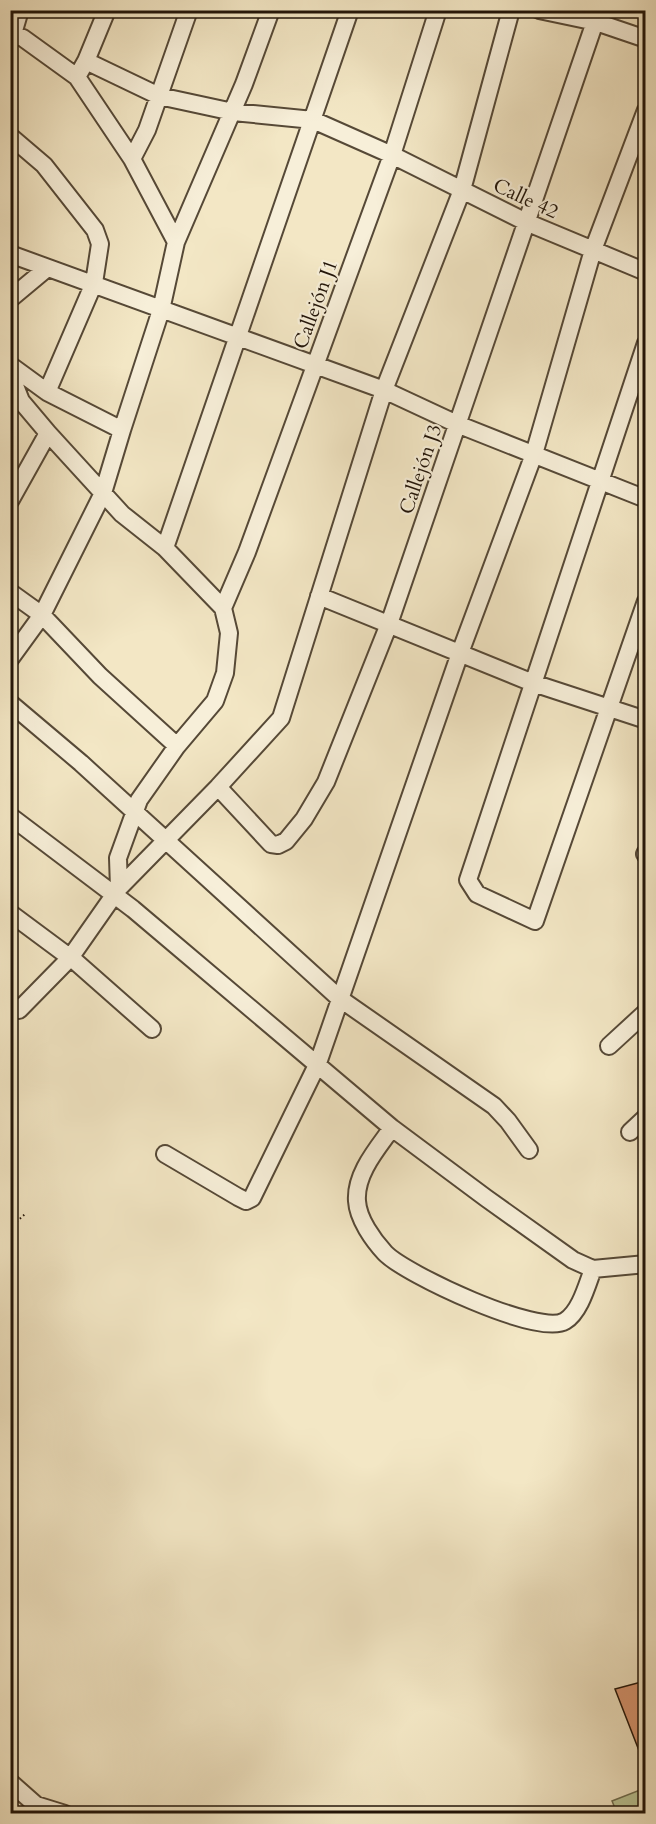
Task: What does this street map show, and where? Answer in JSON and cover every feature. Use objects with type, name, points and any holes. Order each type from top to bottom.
[{"type":"street","points":[[20,10],[12,33],[23,38],[77,77],[132,159],[176,242]]},
{"type":"street","points":[[77,77],[107,10]]},
{"type":"street","points":[[132,159],[147,130],[189,10]]},
{"type":"street","points":[[10,659],[42,615],[102,494],[161,310],[176,242],[233,112],[271,10]]},
{"type":"street","points":[[165,548],[350,10]]},
{"type":"street","name":"Callejón J1","points":[[223,608],[247,552],[392,155],[438,10]]},
{"type":"street","points":[[19,1010],[70,958],[116,892],[167,841],[281,718],[384,390],[462,190],[511,10]]},
{"type":"street","points":[[539,10],[597,16],[645,39]]},
{"type":"street","name":"Callejón J3","points":[[218,787],[271,843],[278,845],[286,841],[304,819],[326,782],[389,624],[597,16]]},
{"type":"street","name":"Calle 42","points":[[86,61],[159,96],[233,112],[313,120],[392,155],[526,222],[645,272]]},
{"type":"street","points":[[165,1154],[238,1197],[246,1201],[252,1198],[318,1064],[460,653],[534,454],[593,250],[645,110]]},
{"type":"street","points":[[10,136],[44,165],[95,230],[100,244],[94,283],[48,392]]},
{"type":"street","points":[[10,254],[384,390],[457,424],[645,499]]},
{"type":"street","points":[[10,299],[46,269]]},
{"type":"street","points":[[645,343],[468,880],[477,894],[535,921],[645,601]]},
{"type":"street","points":[[10,365],[48,392],[122,430]]},
{"type":"street","points":[[10,373],[21,401],[102,494],[122,514],[165,548],[223,608],[230,633],[225,674],[215,701],[177,746],[139,800],[118,858],[116,892]]},
{"type":"street","points":[[10,501],[48,433]]},
{"type":"street","points":[[10,592],[42,615],[100,676],[177,746]]},
{"type":"street","points":[[319,596],[533,683],[645,720]]},
{"type":"street","points":[[10,702],[81,763],[134,814],[167,841],[339,998],[494,1106],[529,1150]]},
{"type":"street","points":[[10,816],[116,892],[133,909],[392,1128],[573,1260],[593,1269],[645,1264]]},
{"type":"street","points":[[10,914],[70,958],[152,1029]]},
{"type":"street","points":[[609,1046],[645,1012]]},
{"type":"street","points":[[630,1132],[645,1118]]},
{"type":"street","points":[[392,1128],[368,1164],[357,1199],[359,1214],[386,1254],[473,1301],[526,1321],[560,1323],[566,1321],[577,1306],[593,1269]]},
{"type":"street","points":[[10,1782],[36,1805],[64,1814]]},
{"type":"path","points":[[10,1228],[25,1214]]},
{"type":"green space","points":[[645,1788],[645,1813],[617,1813],[612,1801]]},
{"type":"building","points":[[645,1681],[645,1766],[615,1689]]},
{"type":"waterway","points":[[10,1811],[15,1814]]}]
